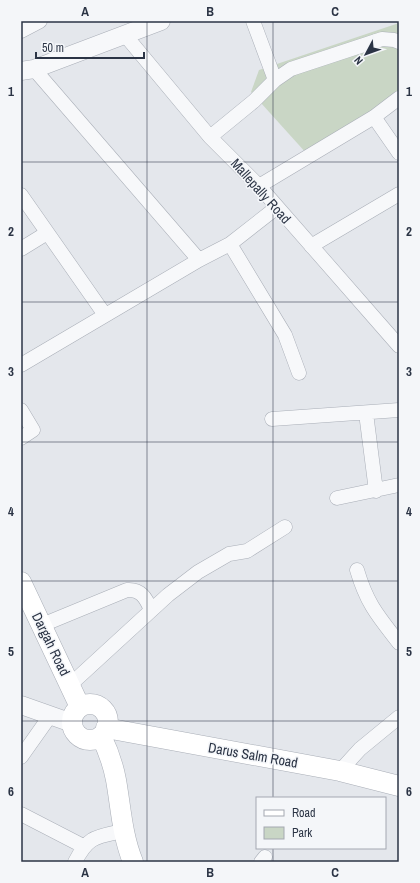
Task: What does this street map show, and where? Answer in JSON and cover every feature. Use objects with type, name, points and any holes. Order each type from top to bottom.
[{"type":"main road","name":"Dargah Road","points":[[21,582],[71,684],[76,715]]},
{"type":"main road","points":[[104,732],[96,738],[85,739],[76,733],[76,715],[91,704],[101,708],[107,717],[104,732],[116,780],[123,830],[133,862]]},
{"type":"main road","name":"Darus Salm Road","points":[[104,732],[340,771],[399,786]]},
{"type":"street","points":[[21,31],[40,21]]},
{"type":"street","points":[[161,21],[125,35],[25,69],[199,260]]},
{"type":"street","points":[[253,21],[274,80]]},
{"type":"street","name":"Mallepally Road","points":[[125,35],[210,137],[259,186],[276,208],[399,346]]},
{"type":"street","points":[[210,137],[254,101],[274,80],[291,69],[382,39],[399,42]]},
{"type":"street","points":[[259,186],[374,116],[399,98]]},
{"type":"street","points":[[374,116],[399,153]]},
{"type":"street","points":[[311,246],[399,194]]},
{"type":"street","points":[[21,195],[46,234],[105,315]]},
{"type":"street","points":[[21,365],[199,260],[230,244],[276,208]]},
{"type":"street","points":[[21,249],[46,234]]},
{"type":"street","points":[[230,244],[286,335],[299,373]]},
{"type":"street","points":[[21,410],[33,430],[21,438]]},
{"type":"street","points":[[272,419],[399,410]]},
{"type":"street","points":[[366,413],[376,491]]},
{"type":"street","points":[[337,498],[376,491],[399,484]]},
{"type":"street","points":[[71,684],[168,595],[198,572],[229,554],[247,551],[285,527]]},
{"type":"street","points":[[357,570],[364,594],[374,612],[399,644]]},
{"type":"street","points":[[42,625],[127,590],[134,590],[145,597],[151,610]]},
{"type":"street","points":[[21,705],[50,716],[76,715]]},
{"type":"street","points":[[21,757],[50,716]]},
{"type":"street","points":[[340,771],[360,750],[399,717]]},
{"type":"street","points":[[21,814],[83,846]]},
{"type":"street","points":[[75,862],[83,846],[96,837],[123,830]]},
{"type":"green space","points":[[399,23],[399,100],[307,154],[251,92],[259,70]]}]
